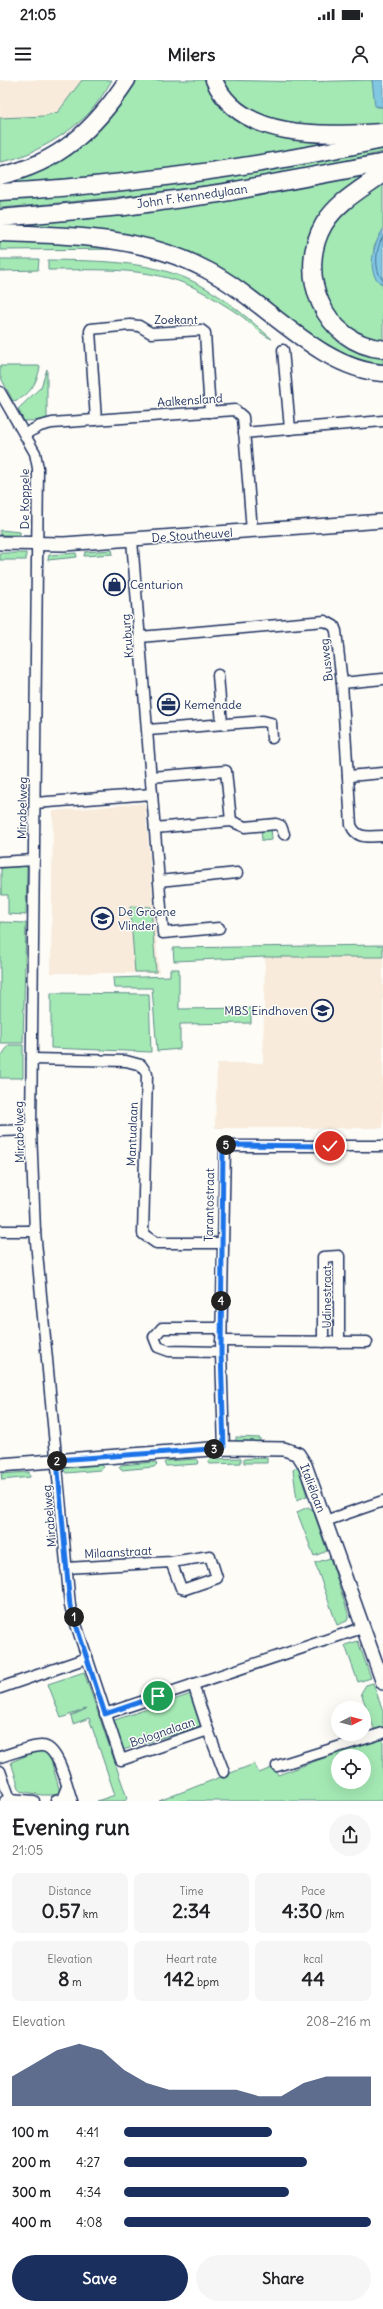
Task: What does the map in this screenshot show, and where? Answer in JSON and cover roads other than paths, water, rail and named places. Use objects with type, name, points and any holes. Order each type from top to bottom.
[{"type":"highway","name":"John F. Kennedylaan","points":[[121,207],[222,193],[383,163]]},
{"type":"highway","points":[[383,173],[348,198],[331,214],[318,234],[313,258],[316,292],[328,319],[339,330],[354,341],[372,348],[383,349]]},
{"type":"main road","points":[[0,176],[29,167],[55,155],[90,130],[127,80]]},
{"type":"main road","points":[[214,80],[234,107],[249,117],[281,130],[346,134],[383,132]]},
{"type":"main road","name":"John F. Kennedylaan","points":[[0,192],[148,181],[305,157],[383,140]]},
{"type":"main road","name":"John F. Kennedylaan","points":[[0,218],[121,207]]},
{"type":"main road","points":[[0,233],[102,238],[137,244],[186,259],[239,288],[319,350],[354,368],[383,373]]},
{"type":"street","name":"Zoekant","points":[[96,420],[90,331],[92,329],[130,325],[139,326],[151,333],[201,330],[205,333],[210,412]]},
{"type":"street","points":[[283,350],[290,429]]},
{"type":"street","name":"De Koppele","points":[[0,392],[25,434],[37,460],[37,544]]},
{"type":"street","name":"Aalkensland","points":[[25,434],[48,424],[235,410],[243,417],[252,531]]},
{"type":"street","points":[[244,433],[383,422]]},
{"type":"street","name":"De Stoutheuvel","points":[[0,543],[64,544],[383,521]]},
{"type":"street","name":"Kruburg","points":[[132,540],[163,933],[219,928]]},
{"type":"street","name":"Mirabelweg","points":[[37,544],[31,1130],[35,1231],[70,1606],[105,1714]]},
{"type":"street","name":"Busweg","points":[[140,637],[325,621],[334,626],[336,631],[342,683],[351,825],[353,830],[360,836],[383,836]]},
{"type":"street","points":[[218,675],[222,724]]},
{"type":"street","points":[[342,683],[383,679]]},
{"type":"street","points":[[148,730],[263,721],[271,723],[272,738]]},
{"type":"street","points":[[151,777],[226,771],[231,821]]},
{"type":"street","points":[[348,776],[383,773]]},
{"type":"street","points":[[35,803],[152,794]]},
{"type":"street","points":[[155,828],[231,821],[245,827],[276,824],[280,826],[284,834]]},
{"type":"street","points":[[0,862],[34,860]]},
{"type":"street","points":[[159,881],[237,873]]},
{"type":"street","name":"Mantualaan","points":[[32,1059],[126,1061],[141,1065],[147,1074],[143,1234],[156,1243],[221,1243]]},
{"type":"street","points":[[0,1130],[31,1130]]},
{"type":"street","name":"Tarantostraat","points":[[224,1448],[221,1352],[221,1243],[225,1146],[383,1146]]},
{"type":"street","points":[[0,1231],[35,1231]]},
{"type":"street","name":"Udinestraat","points":[[323,1342],[323,1257],[339,1256],[340,1342]]},
{"type":"street","points":[[221,1328],[162,1328],[154,1337],[158,1347],[169,1351],[221,1352]]},
{"type":"street","name":"Udinestraat","points":[[221,1341],[368,1342]]},
{"type":"street","name":"Italiëlaan","points":[[0,1464],[224,1448],[284,1449],[298,1454],[305,1465],[362,1628],[383,1683]]},
{"type":"street","points":[[325,1521],[383,1501]]},
{"type":"street","name":"Milaanstraat","points":[[66,1568],[171,1562],[210,1556],[217,1578],[185,1589],[181,1588],[171,1562]]},
{"type":"street","points":[[105,1714],[362,1628]]},
{"type":"street","points":[[0,1688],[87,1658]]},
{"type":"street","name":"Bolognalaan","points":[[193,1684],[224,1772]]},
{"type":"street","name":"Bolognalaan","points":[[105,1714],[121,1760],[208,1730]]},
{"type":"street","points":[[277,1766],[383,1733]]},
{"type":"street","points":[[0,1758],[42,1745],[50,1748],[56,1754],[72,1801]]},
{"type":"street","points":[[0,1770],[8,1800],[34,1801]]},
{"type":"street","points":[[56,1801],[62,1800],[67,1787]]},
{"type":"water","points":[[372,80],[383,80],[383,107],[375,106]]},
{"type":"water","points":[[383,230],[383,284],[377,280],[374,274],[372,258]]},
{"type":"place","name":"Centurion","points":[[115,584]]},
{"type":"place","name":"Kemenade","points":[[169,704]]},
{"type":"place","name":"De Groene Vlinder","points":[[103,918]]},
{"type":"place","name":"MBS Eindhoven","points":[[323,1010]]}]
